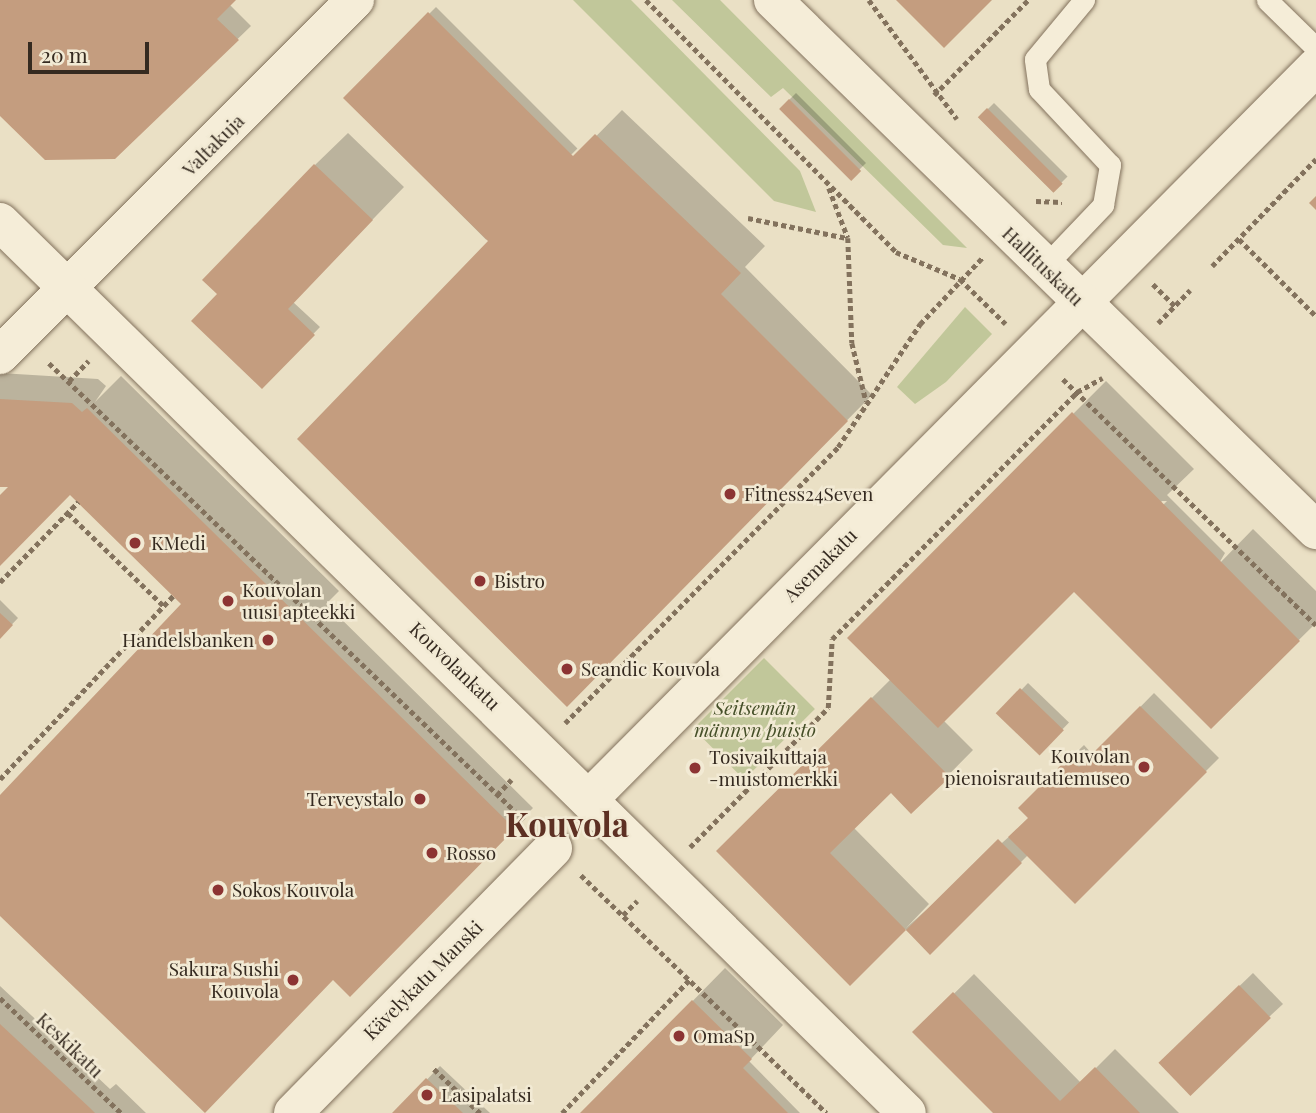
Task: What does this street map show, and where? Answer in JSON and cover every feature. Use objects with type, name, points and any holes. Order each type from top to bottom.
[{"type":"street","name":"Valtakuja","points":[[0,355],[70,290],[355,0]]},
{"type":"street","name":"Hallituskatu","points":[[774,0],[1079,302],[1316,530]]},
{"type":"street","name":"Asemakatu","points":[[590,797],[1079,302],[1316,67]]},
{"type":"street","name":"Kouvolankatu","points":[[0,222],[590,797],[907,1113]]},
{"type":"street","name":"Kävelykatu Manski","points":[[293,1113],[553,848]]},
{"type":"lane","points":[[1044,267],[1103,205],[1110,165],[1039,89],[1035,59],[1084,0]]},
{"type":"lane","points":[[1268,0],[1316,48]]},
{"type":"path","points":[[646,0],[896,252],[960,279],[996,314]]},
{"type":"path","points":[[869,0],[934,95],[962,124]]},
{"type":"path","points":[[934,95],[1028,0]]},
{"type":"path","points":[[1212,266],[1316,159]]},
{"type":"path","points":[[828,186],[848,239],[852,343],[866,402]]},
{"type":"path","points":[[1027,191],[1037,201],[1070,202]]},
{"type":"path","points":[[748,218],[848,239]]},
{"type":"path","points":[[1239,239],[1316,316]]},
{"type":"path","points":[[568,720],[838,447],[866,402],[960,279],[980,260]]},
{"type":"path","points":[[1158,323],[1190,290]]},
{"type":"path","points":[[69,381],[94,356]]},
{"type":"path","points":[[58,371],[827,1113]]},
{"type":"path","points":[[1055,372],[1316,625]]},
{"type":"path","points":[[695,841],[828,708],[832,639],[1077,392],[1102,379]]},
{"type":"path","points":[[130,450],[136,445]]},
{"type":"path","points":[[0,582],[78,502]]},
{"type":"path","points":[[68,513],[164,606]]},
{"type":"path","points":[[224,543],[230,537]]},
{"type":"path","points":[[0,779],[173,596]]},
{"type":"path","points":[[562,1113],[690,979]]},
{"type":"path","name":"Keskikatu","points":[[0,998],[121,1113]]},
{"type":"path","points":[[434,1069],[480,1113]]},
{"type":"green space","points":[[573,0],[631,0],[800,171],[816,212],[774,201]]},
{"type":"green space","points":[[672,0],[720,0],[967,248],[943,245],[783,88],[771,97]]},
{"type":"green space","points":[[965,307],[992,334],[946,382],[915,404],[897,387]]},
{"type":"green space","name":"Seitsemän männyn puisto","points":[[764,658],[815,709],[744,780],[693,729]]},
{"type":"building","points":[[0,0],[236,0],[217,19],[239,40],[115,159],[45,160],[0,116]]},
{"type":"building","points":[[896,0],[992,0],[944,48]]},
{"type":"building","points":[[428,12],[573,156],[595,134],[741,273],[721,294],[848,421],[567,707],[297,439],[488,241],[343,98]]},
{"type":"building","points":[[789,99],[861,171],[851,181],[779,109]]},
{"type":"building","points":[[987,108],[1063,184],[1053,193],[978,117]]},
{"type":"building","points":[[314,164],[373,220],[288,309],[315,335],[262,389],[191,321],[217,294],[202,280]]},
{"type":"building","points":[[1316,196],[1316,210],[1309,203]]},
{"type":"building","points":[[0,399],[72,403],[82,412],[87,408],[515,829],[350,997],[333,980],[205,1113],[0,916],[0,795],[181,604],[70,495],[0,566],[0,495],[8,487],[0,487]]},
{"type":"building","points":[[1072,412],[1300,641],[1211,729],[1074,592],[938,728],[847,638]]},
{"type":"building","points":[[0,613],[13,625],[0,639]]},
{"type":"building","points":[[1020,688],[1064,730],[1040,756],[996,713]]},
{"type":"building","points":[[871,697],[950,777],[911,814],[891,793],[830,853],[906,930],[850,986],[716,851]]},
{"type":"building","points":[[1140,706],[1207,772],[1075,904],[1008,837],[1028,818],[1018,808],[1069,757],[1079,767]]},
{"type":"building","points":[[998,839],[1022,863],[930,955],[906,930]]},
{"type":"building","points":[[1239,985],[1271,1018],[1190,1096],[1158,1063]]},
{"type":"building","points":[[953,992],[1060,1101],[1095,1067],[1140,1113],[993,1113],[912,1032]]},
{"type":"building","points":[[692,1000],[752,1059],[743,1068],[788,1113],[580,1113]]},
{"type":"building","points":[[0,1024],[90,1108],[95,1113],[0,1113]]},
{"type":"building","name":"Lasipalatsi","points":[[426,1078],[463,1113],[392,1113]]},
{"type":"place","name":"Fitness24Seven","points":[[730,494]]},
{"type":"place","name":"KMedi","points":[[135,543]]},
{"type":"place","name":"Bistro","points":[[480,581]]},
{"type":"place","name":"Kouvolan uusi apteekki","points":[[228,601]]},
{"type":"place","name":"Handelsbanken","points":[[268,640]]},
{"type":"place","name":"Scandic Kouvola","points":[[567,669]]},
{"type":"place","name":"Kouvolan pienoisrautatiemuseo","points":[[1144,767]]},
{"type":"place","name":"Tosivaikuttaja -muistomerkki","points":[[695,768]]},
{"type":"place","name":"Terveystalo","points":[[420,799]]},
{"type":"place","name":"Rosso","points":[[432,853]]},
{"type":"place","name":"Sokos Kouvola","points":[[218,890]]},
{"type":"place","name":"Sakura Sushi Kouvola","points":[[293,980]]},
{"type":"place","name":"OmaSp","points":[[679,1036]]},
{"type":"place","name":"Lasipalatsi","points":[[427,1095]]},
{"type":"district","name":"Kouvola","points":[[567,824]]}]
